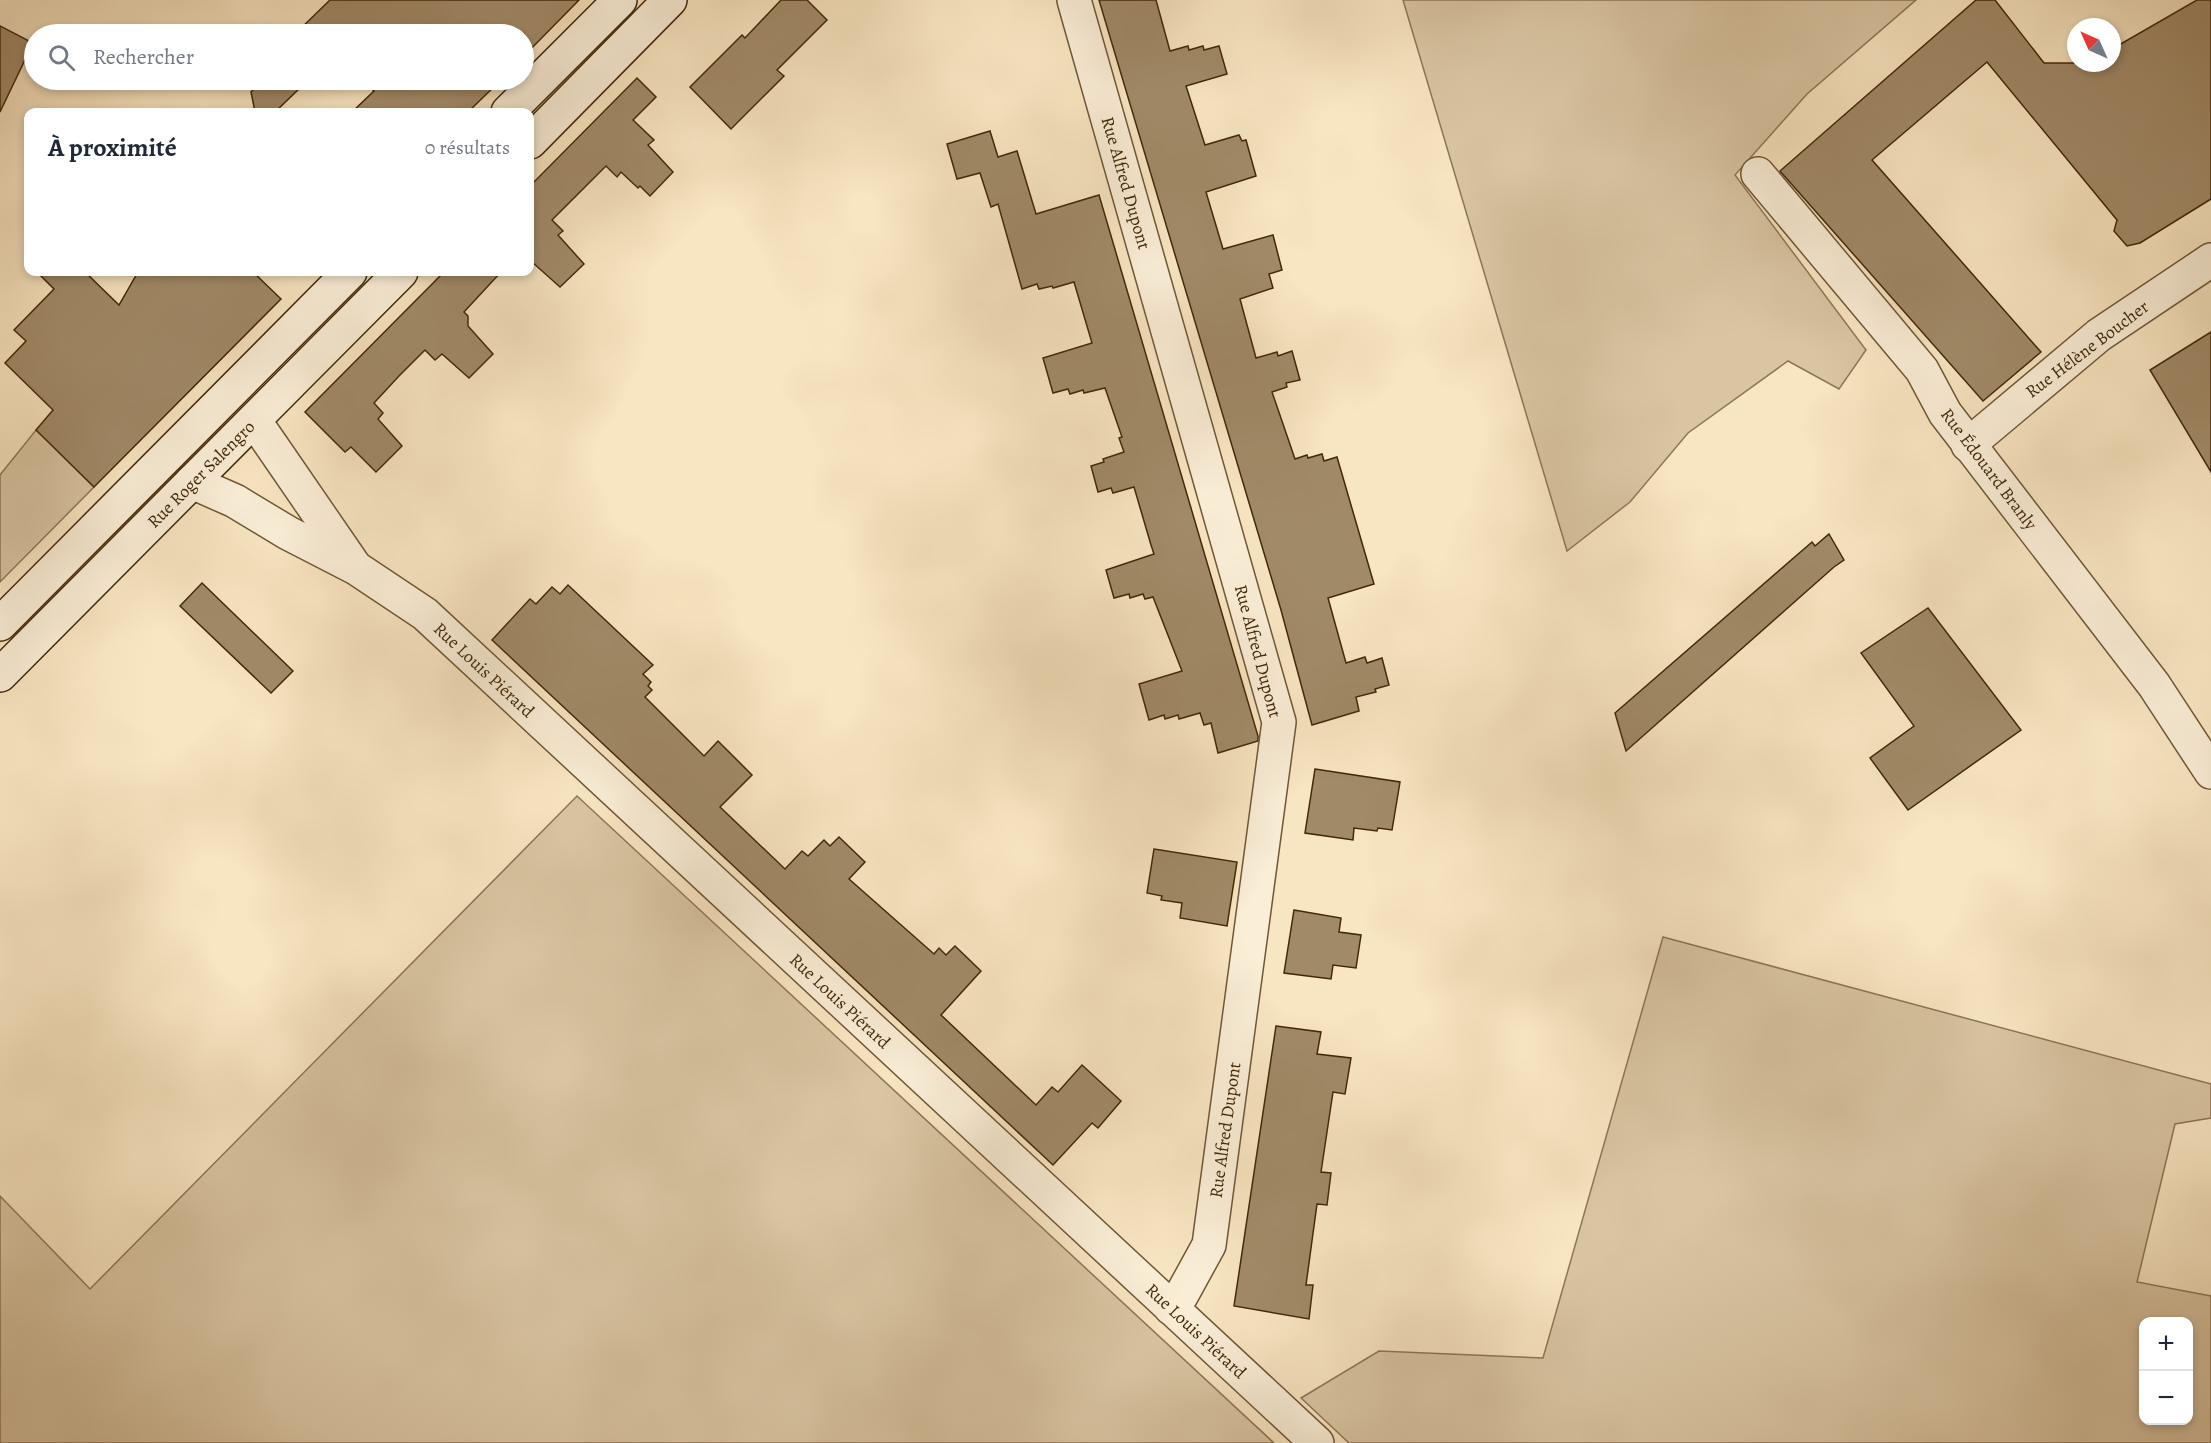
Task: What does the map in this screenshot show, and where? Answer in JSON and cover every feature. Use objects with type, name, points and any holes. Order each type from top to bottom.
[{"type":"street","points":[[534,86],[620,0]]},
{"type":"street","points":[[534,138],[670,0]]},
{"type":"street","name":"Rue Alfred Dupont","points":[[1074,0],[1279,722],[1209,1245],[1181,1296],[1171,1308]]},
{"type":"street","points":[[512,108],[530,90]]},
{"type":"street","name":"Rue Édouard Branly","points":[[1758,174],[1922,370],[1945,413],[1968,445],[2154,685],[2211,772]]},
{"type":"street","name":"Rue Hélène Boucher","points":[[1968,445],[2099,335],[2211,261]]},
{"type":"street","name":"Rue Roger Salengro","points":[[0,624],[346,276]]},
{"type":"street","name":"Rue Roger Salengro","points":[[0,675],[397,276]]},
{"type":"street","name":"Rue Louis Piérard","points":[[254,420],[356,568]]},
{"type":"street","name":"Rue Louis Piérard","points":[[192,482],[235,501],[288,533],[356,568],[425,614],[1317,1443]]},
{"type":"shaded area","points":[[1403,0],[1916,0],[1807,94],[1735,175],[1866,350],[1839,389],[1788,361],[1688,433],[1630,502],[1567,551]]},
{"type":"shaded area","points":[[36,430],[94,487],[0,582],[0,475]]},
{"type":"shaded area","points":[[577,796],[1274,1443],[0,1443],[0,1196],[90,1289]]},
{"type":"shaded area","points":[[1663,937],[2211,1084],[2211,1118],[2175,1124],[2137,1282],[2211,1296],[2211,1443],[1349,1443],[1301,1398],[1379,1351],[1543,1358]]},
{"type":"building","points":[[330,0],[579,0],[534,46],[534,24],[305,24]]},
{"type":"building","points":[[781,0],[807,0],[827,20],[777,70],[784,76],[731,129],[690,87],[742,35],[745,38]]},
{"type":"building","points":[[1099,0],[1156,0],[1170,51],[1188,46],[1189,50],[1203,46],[1204,50],[1219,46],[1227,74],[1186,86],[1205,145],[1239,135],[1242,141],[1246,140],[1256,176],[1206,192],[1223,249],[1273,235],[1282,270],[1269,274],[1273,288],[1240,299],[1256,358],[1277,352],[1278,356],[1292,351],[1300,380],[1286,383],[1287,387],[1272,392],[1295,459],[1322,454],[1324,461],[1337,457],[1374,584],[1328,598],[1346,663],[1365,657],[1367,663],[1382,658],[1389,685],[1375,689],[1376,692],[1356,697],[1359,711],[1312,725],[1281,610]]},
{"type":"building","points":[[1976,0],[1995,0],[2044,63],[2067,63],[2067,72],[2121,72],[2121,44],[2197,0],[2211,0],[2211,199],[2140,243],[2127,246],[2114,231],[2117,220],[1987,62],[1872,160],[2041,352],[1983,401],[1780,171]]},
{"type":"building","points":[[0,26],[24,38],[24,62],[0,112]]},
{"type":"building","points":[[637,78],[656,97],[633,120],[654,140],[648,145],[673,172],[650,196],[621,172],[617,177],[606,166],[552,220],[563,231],[558,235],[584,264],[560,287],[534,264],[534,182]]},
{"type":"building","points":[[253,90],[298,90],[279,108],[254,108],[251,92]]},
{"type":"building","points":[[491,90],[472,108],[356,108],[374,91]]},
{"type":"building","points":[[990,131],[998,157],[1017,151],[1036,214],[1099,195],[1258,741],[1218,753],[1211,723],[1204,725],[1200,713],[1179,719],[1178,715],[1165,719],[1164,715],[1149,720],[1139,684],[1182,671],[1153,597],[1145,599],[1143,594],[1130,598],[1129,594],[1114,598],[1106,570],[1154,554],[1134,487],[1113,493],[1111,488],[1098,492],[1091,466],[1124,452],[1119,438],[1122,437],[1105,388],[1084,393],[1083,390],[1070,394],[1068,389],[1053,393],[1043,358],[1092,343],[1074,282],[1053,288],[1052,286],[1039,289],[1037,284],[1022,289],[998,204],[991,207],[980,173],[957,179],[947,144]]},
{"type":"building","points":[[41,276],[89,276],[119,305],[136,276],[257,276],[281,299],[94,487],[36,430],[53,410],[5,363],[26,341],[14,330],[54,289]]},
{"type":"building","points":[[440,276],[497,276],[464,312],[468,316],[468,326],[493,354],[469,378],[442,354],[435,360],[425,350],[374,403],[383,413],[378,419],[402,446],[376,472],[351,447],[345,452],[305,412]]},
{"type":"building","points":[[2211,332],[2211,472],[2150,370]]},
{"type":"building","points":[[1829,534],[1844,560],[1626,751],[1615,713],[1812,542],[1815,546]]},
{"type":"building","points":[[202,583],[293,671],[271,693],[180,606]]},
{"type":"building","points":[[568,585],[653,665],[643,674],[651,682],[648,686],[652,690],[645,697],[704,756],[718,741],[752,775],[720,807],[785,869],[802,851],[808,856],[824,840],[830,846],[839,837],[865,862],[849,879],[934,954],[939,948],[946,955],[955,946],[981,971],[941,1015],[1036,1105],[1052,1087],[1058,1092],[1082,1065],[1121,1101],[1098,1128],[1092,1123],[1053,1165],[492,640],[530,599],[536,604],[552,587],[560,594]]},
{"type":"building","points":[[1928,608],[2021,730],[1908,810],[1870,758],[1914,726],[1861,653]]},
{"type":"building","points":[[1315,769],[1400,782],[1392,830],[1354,828],[1353,840],[1305,833]]},
{"type":"building","points":[[1154,849],[1237,862],[1227,926],[1180,918],[1182,903],[1161,900],[1162,896],[1147,893]]},
{"type":"building","points":[[1294,910],[1341,918],[1339,932],[1361,935],[1356,968],[1333,965],[1331,979],[1284,973]]},
{"type":"building","points":[[1276,1026],[1321,1032],[1317,1054],[1351,1058],[1345,1094],[1333,1092],[1321,1172],[1331,1173],[1327,1205],[1317,1204],[1306,1285],[1313,1285],[1309,1319],[1234,1306]]}]
